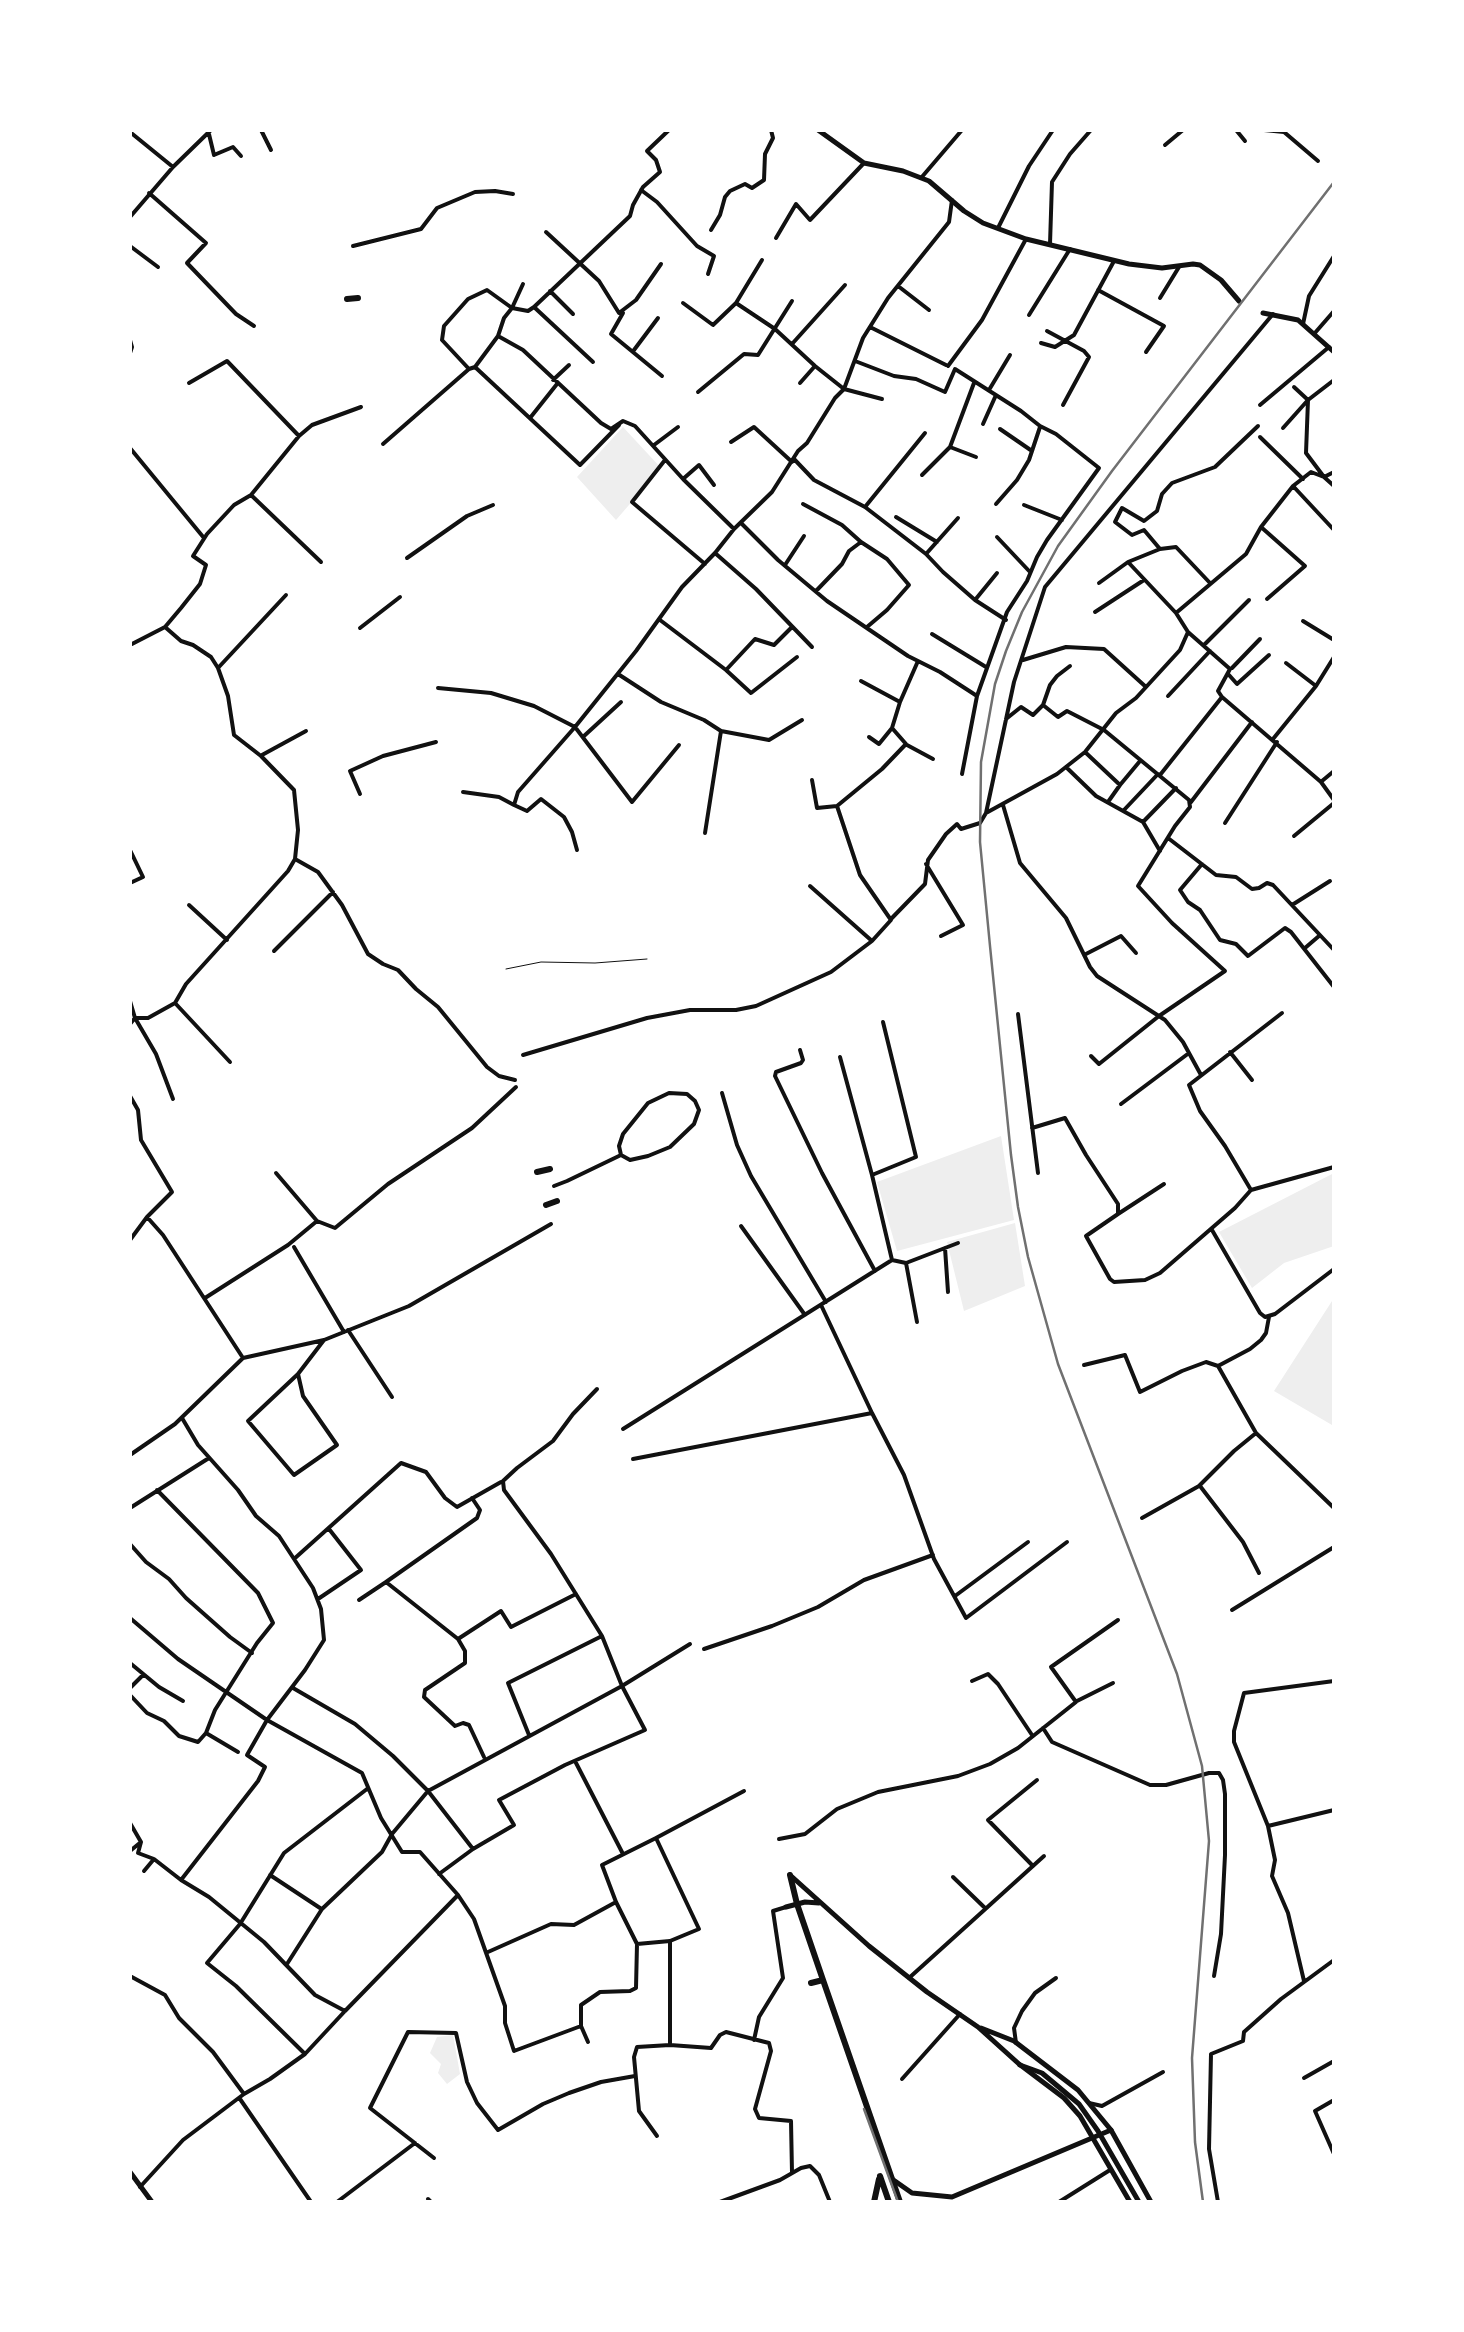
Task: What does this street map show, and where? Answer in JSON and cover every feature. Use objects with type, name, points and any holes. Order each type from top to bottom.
[{"type":"highway","points":[[347,299],[358,298]]},
{"type":"highway","points":[[537,1172],[550,1169]]},
{"type":"highway","points":[[546,1205],[557,1201]]},
{"type":"highway","points":[[790,1875],[822,1980],[900,2202]]},
{"type":"highway","points":[[811,1983],[822,1980]]},
{"type":"highway","points":[[874,2202],[880,2176],[889,2202]]},
{"type":"main road","points":[[818,130],[864,164],[903,171],[929,181],[983,223],[1114,260],[1162,268],[1193,264],[1206,268],[1240,301]]},
{"type":"main road","points":[[1262,313],[1292,318],[1332,349]]},
{"type":"main road","points":[[790,1875],[910,1978],[978,2026],[1015,2042],[1078,2090],[1111,2130],[1151,2202]]},
{"type":"main road","points":[[786,1907],[822,1904]]},
{"type":"main road","points":[[978,2026],[1080,2116],[1130,2202]]},
{"type":"main road","points":[[1006,2054],[1015,2042]]},
{"type":"main road","points":[[1028,2052],[1042,2073]]},
{"type":"main road","points":[[1019,2064],[1042,2073],[1084,2111],[1139,2202]]},
{"type":"main road","points":[[942,2202],[1111,2130]]},
{"type":"main road","points":[[130,2172],[152,2202]]},
{"type":"main road","points":[[890,2176],[912,2194],[952,2197]]},
{"type":"street","points":[[209,130],[214,155],[233,147],[241,156]]},
{"type":"street","points":[[130,217],[209,130]]},
{"type":"street","points":[[261,130],[271,150]]},
{"type":"street","points":[[623,421],[580,466],[442,340],[444,326],[468,299],[486,290],[512,308],[534,307],[630,216],[641,190],[660,172],[656,160],[646,151],[669,130]]},
{"type":"street","points":[[712,230],[730,191],[744,184],[752,188],[764,180],[765,154],[773,138],[771,130]]},
{"type":"street","points":[[922,178],[962,130]]},
{"type":"street","points":[[998,228],[1028,166],[1053,130]]},
{"type":"street","points":[[1050,244],[1052,182],[1092,130]]},
{"type":"street","points":[[1165,145],[1182,130]]},
{"type":"street","points":[[1236,130],[1245,140]]},
{"type":"street","points":[[1264,130],[1286,131],[1318,161]]},
{"type":"street","points":[[130,132],[174,168]]},
{"type":"street","points":[[776,238],[796,204],[810,220],[864,164]]},
{"type":"street","points":[[641,190],[697,246],[714,256],[708,274]]},
{"type":"street","points":[[353,246],[422,229],[436,208],[475,192],[514,194]]},
{"type":"street","points":[[150,193],[206,242],[187,264],[236,314],[254,326]]},
{"type":"street","points":[[514,805],[518,792],[618,674],[682,586],[772,492],[844,388],[862,338],[949,222],[952,200]]},
{"type":"street","points":[[130,204],[136,209]]},
{"type":"street","points":[[546,232],[599,281],[620,313],[624,311]]},
{"type":"street","points":[[948,366],[982,320],[1026,238]]},
{"type":"street","points":[[130,246],[158,267]]},
{"type":"street","points":[[1029,315],[1070,250]]},
{"type":"street","points":[[1303,324],[1309,296],[1334,256]]},
{"type":"street","points":[[683,302],[713,325],[736,303],[762,260]]},
{"type":"street","points":[[1042,342],[1056,347],[1074,335],[1114,260]]},
{"type":"street","points":[[661,264],[611,334],[662,376]]},
{"type":"street","points":[[1160,298],[1179,266]]},
{"type":"street","points":[[383,444],[472,368],[498,336],[523,284]]},
{"type":"street","points":[[792,344],[845,285]]},
{"type":"street","points":[[898,286],[929,310]]},
{"type":"street","points":[[1098,290],[1164,326],[1146,352]]},
{"type":"street","points":[[550,291],[572,314]]},
{"type":"street","points":[[698,392],[744,354],[758,355],[792,301]]},
{"type":"street","points":[[736,303],[776,329],[844,388],[882,399]]},
{"type":"street","points":[[534,307],[593,362]]},
{"type":"street","points":[[1314,334],[1334,311]]},
{"type":"street","points":[[523,1055],[661,1016],[756,1006],[831,972],[872,942],[924,884],[926,864],[946,834],[957,824],[961,829],[970,828],[986,813],[1021,660],[1045,588],[1272,314]]},
{"type":"street","points":[[633,352],[658,318]]},
{"type":"street","points":[[870,327],[955,369],[1075,447],[1099,468],[1047,540],[1007,612],[977,696],[962,774]]},
{"type":"street","points":[[1047,331],[1084,350],[1089,357],[1063,405]]},
{"type":"street","points":[[498,336],[523,350],[601,423],[610,429],[623,421]]},
{"type":"street","points":[[130,340],[130,353]]},
{"type":"street","points":[[1260,405],[1332,349]]},
{"type":"street","points":[[989,391],[1010,355]]},
{"type":"street","points":[[189,383],[228,361],[299,436]]},
{"type":"street","points":[[855,361],[945,392],[955,369]]},
{"type":"street","points":[[530,418],[569,364]]},
{"type":"street","points":[[800,384],[816,366]]},
{"type":"street","points":[[1282,428],[1334,380]]},
{"type":"street","points":[[922,474],[950,447],[974,383]]},
{"type":"street","points":[[1294,388],[1308,400]]},
{"type":"street","points":[[983,424],[996,395]]},
{"type":"street","points":[[1308,400],[1306,454],[1334,486]]},
{"type":"street","points":[[130,645],[164,627],[200,584],[206,565],[193,556],[204,538],[234,505],[251,495],[299,436],[312,425],[361,407]]},
{"type":"street","points":[[623,421],[635,426],[734,529]]},
{"type":"street","points":[[996,504],[1017,480],[1040,426]]},
{"type":"street","points":[[1160,549],[1144,530],[1132,536],[1115,522],[1122,508],[1144,521],[1157,511],[1162,494],[1172,482],[1215,467],[1258,426]]},
{"type":"street","points":[[652,447],[678,427]]},
{"type":"street","points":[[731,442],[754,427],[803,471],[865,507],[926,554],[975,600],[1006,620]]},
{"type":"street","points":[[1000,428],[1032,451]]},
{"type":"street","points":[[865,507],[925,433]]},
{"type":"street","points":[[1260,437],[1303,479]]},
{"type":"street","points":[[950,447],[976,456]]},
{"type":"street","points":[[130,448],[204,538]]},
{"type":"street","points":[[666,460],[632,502],[704,564]]},
{"type":"street","points":[[683,479],[698,465],[714,485]]},
{"type":"street","points":[[1176,613],[1246,554],[1261,527],[1294,486],[1311,472],[1324,477],[1334,472]]},
{"type":"street","points":[[1294,486],[1334,530]]},
{"type":"street","points":[[251,495],[321,562]]},
{"type":"street","points":[[407,558],[467,516],[493,504]]},
{"type":"street","points":[[803,504],[842,525],[887,560],[909,586],[867,627]]},
{"type":"street","points":[[1024,505],[1062,520]]},
{"type":"street","points":[[896,517],[937,542]]},
{"type":"street","points":[[926,554],[958,518]]},
{"type":"street","points":[[742,523],[753,537],[843,612],[977,696]]},
{"type":"street","points":[[1261,527],[1306,566],[1267,599]]},
{"type":"street","points":[[785,565],[804,536]]},
{"type":"street","points":[[996,537],[1030,572]]},
{"type":"street","points":[[816,591],[842,564],[848,551],[862,542]]},
{"type":"street","points":[[1099,583],[1128,562],[1176,547],[1210,583]]},
{"type":"street","points":[[716,553],[812,647]]},
{"type":"street","points":[[1128,562],[1176,613],[1188,632],[1229,671],[1236,684],[1269,655]]},
{"type":"street","points":[[975,600],[997,573]]},
{"type":"street","points":[[1095,612],[1144,580]]},
{"type":"street","points":[[218,668],[286,595]]},
{"type":"street","points":[[360,628],[400,597]]},
{"type":"street","points":[[1204,645],[1249,600]]},
{"type":"street","points":[[660,620],[751,693],[797,657]]},
{"type":"street","points":[[1303,622],[1334,640]]},
{"type":"street","points":[[135,1018],[148,1018],[174,1003],[186,984],[276,886],[295,860],[298,822],[294,790],[234,735],[228,696],[211,657],[164,627]]},
{"type":"street","points":[[726,670],[755,639],[774,645],[792,627]]},
{"type":"street","points":[[986,813],[1066,767],[1084,752],[1116,713],[1180,650],[1188,632]]},
{"type":"street","points":[[932,634],[986,668]]},
{"type":"street","points":[[1260,639],[1229,671],[1218,690],[1320,782],[1334,802],[1294,836]]},
{"type":"street","points":[[1021,660],[1066,647],[1104,649],[1146,687]]},
{"type":"street","points":[[1168,696],[1210,651]]},
{"type":"street","points":[[1225,823],[1275,741],[1334,657]]},
{"type":"street","points":[[869,736],[879,744],[892,728],[918,660]]},
{"type":"street","points":[[1286,663],[1316,686]]},
{"type":"street","points":[[1006,719],[1021,707],[1033,715],[1057,676],[1070,666]]},
{"type":"street","points":[[618,674],[661,702],[721,730],[769,740],[802,720]]},
{"type":"street","points":[[861,681],[900,702]]},
{"type":"street","points":[[438,688],[492,693],[534,706],[575,726],[632,802],[679,745]]},
{"type":"street","points":[[1124,810],[1222,697]]},
{"type":"street","points":[[583,737],[621,702]]},
{"type":"street","points":[[1043,704],[1058,717],[1066,711],[1104,730],[1190,803]]},
{"type":"street","points":[[1091,1056],[1099,1064],[1225,971],[1138,886],[1190,803],[1252,722]]},
{"type":"street","points":[[892,728],[906,744],[933,760]]},
{"type":"street","points":[[705,833],[721,730]]},
{"type":"street","points":[[261,756],[306,731]]},
{"type":"street","points":[[360,794],[350,770],[383,756],[436,742]]},
{"type":"street","points":[[812,780],[817,808],[837,806],[906,744]]},
{"type":"street","points":[[1084,752],[1120,785]]},
{"type":"street","points":[[1108,802],[1141,760]]},
{"type":"street","points":[[1066,767],[1096,796],[1143,822],[1160,851]]},
{"type":"street","points":[[1320,782],[1334,771]]},
{"type":"street","points":[[1143,822],[1176,788]]},
{"type":"street","points":[[462,792],[499,797],[527,811],[541,799],[564,817],[577,850]]},
{"type":"street","points":[[1003,804],[1020,863],[1066,918],[1097,976],[1159,1016],[1183,1042],[1201,1075]]},
{"type":"street","points":[[837,806],[860,875],[891,920]]},
{"type":"street","points":[[1168,838],[1216,876],[1236,877],[1252,889],[1272,885],[1334,950]]},
{"type":"street","points":[[130,850],[143,877],[130,884]]},
{"type":"street","points":[[295,860],[318,872],[368,954],[398,970],[438,1007],[487,1066],[499,1076],[514,1080]]},
{"type":"street","points":[[926,864],[963,924],[941,936]]},
{"type":"street","points":[[1202,864],[1180,890],[1200,910],[1220,940],[1236,944],[1248,956],[1285,928],[1334,987]]},
{"type":"street","points":[[1292,904],[1330,881]]},
{"type":"street","points":[[810,886],[872,942]]},
{"type":"street","points":[[274,951],[332,892]]},
{"type":"street","points":[[189,905],[227,940]]},
{"type":"street","points":[[1084,955],[1121,936],[1136,953]]},
{"type":"street","points":[[1305,948],[1318,936]]},
{"type":"street","points":[[130,1002],[173,1099]]},
{"type":"street","points":[[174,1003],[230,1062]]},
{"type":"street","points":[[1250,1190],[1200,1111],[1189,1085],[1282,1013]]},
{"type":"street","points":[[1018,1014],[1038,1173]]},
{"type":"street","points":[[130,1024],[135,1018]]},
{"type":"street","points":[[872,1175],[916,1157],[883,1022]]},
{"type":"street","points":[[800,1050],[804,1060],[801,1063],[774,1076],[875,1271]]},
{"type":"street","points":[[1230,1052],[1252,1080]]},
{"type":"street","points":[[1122,1104],[1189,1053]]},
{"type":"street","points":[[840,1058],[892,1260]]},
{"type":"street","points":[[276,1173],[318,1221],[335,1228],[388,1184],[472,1128],[516,1087]]},
{"type":"street","points":[[722,1093],[751,1176],[824,1304],[904,1475],[933,1555],[966,1618],[1067,1542]]},
{"type":"street","points":[[669,1094],[686,1094],[695,1102],[699,1110],[694,1124],[670,1146],[630,1160],[621,1155],[623,1134],[648,1103],[669,1094]]},
{"type":"street","points":[[130,1096],[138,1110],[141,1140],[172,1192],[130,1240]]},
{"type":"street","points":[[1032,1128],[1065,1118],[1118,1204],[1118,1214]]},
{"type":"street","points":[[554,1186],[621,1155]]},
{"type":"street","points":[[1164,1184],[1086,1236],[1110,1280],[1145,1280],[1160,1273],[1212,1230],[1250,1190],[1334,1167]]},
{"type":"street","points":[[147,1218],[163,1235],[243,1358]]},
{"type":"street","points":[[205,1298],[318,1221]]},
{"type":"street","points":[[130,1455],[182,1418],[243,1358],[324,1340],[410,1306],[551,1224]]},
{"type":"street","points":[[741,1226],[805,1315]]},
{"type":"street","points":[[1212,1230],[1265,1318],[1334,1269]]},
{"type":"street","points":[[622,1429],[892,1260],[906,1264],[958,1243]]},
{"type":"street","points":[[294,1247],[392,1397]]},
{"type":"street","points":[[945,1248],[948,1292]]},
{"type":"street","points":[[906,1264],[916,1322]]},
{"type":"street","points":[[1218,1366],[1261,1340],[1269,1316]]},
{"type":"street","points":[[298,1374],[303,1396],[337,1445],[294,1475],[248,1421],[298,1374],[324,1340]]},
{"type":"street","points":[[1084,1365],[1125,1355],[1140,1392],[1206,1362],[1218,1366],[1256,1433],[1334,1508]]},
{"type":"street","points":[[294,1559],[400,1462],[426,1472],[457,1507],[503,1482],[554,1441],[597,1389]]},
{"type":"street","points":[[633,1459],[872,1413]]},
{"type":"street","points":[[181,1880],[258,1780],[265,1767],[248,1755],[266,1720],[324,1640],[318,1600],[294,1559],[279,1536],[256,1516],[209,1458],[182,1418]]},
{"type":"street","points":[[1142,1518],[1200,1486],[1256,1433]]},
{"type":"street","points":[[130,1508],[209,1458]]},
{"type":"street","points":[[440,1874],[514,1824],[499,1800],[575,1760],[645,1730],[602,1636],[504,1490],[503,1482]]},
{"type":"street","points":[[1200,1486],[1244,1542],[1259,1572]]},
{"type":"street","points":[[130,1696],[179,1736],[198,1742],[273,1623],[258,1593],[157,1490]]},
{"type":"street","points":[[359,1600],[478,1518],[480,1510],[472,1498]]},
{"type":"street","points":[[318,1600],[362,1570],[328,1528]]},
{"type":"street","points":[[954,1597],[1028,1542]]},
{"type":"street","points":[[130,1544],[230,1638],[252,1653]]},
{"type":"street","points":[[1232,1610],[1334,1547]]},
{"type":"street","points":[[704,1649],[772,1626],[818,1607],[864,1580],[933,1555]]},
{"type":"street","points":[[386,1582],[458,1638],[465,1651],[464,1662],[425,1690],[424,1697],[454,1726],[469,1726],[485,1759]]},
{"type":"street","points":[[458,1638],[501,1611],[511,1628],[576,1594]]},
{"type":"street","points":[[130,1618],[178,1658],[266,1720],[362,1773],[381,1818],[402,1852],[420,1852],[474,1919],[505,2006],[505,2023],[514,2052],[581,2026]]},
{"type":"street","points":[[1076,1702],[1051,1667],[1118,1620]]},
{"type":"street","points":[[529,1735],[508,1683],[602,1636]]},
{"type":"street","points":[[286,1965],[322,1909],[382,1852],[428,1791],[622,1686],[690,1644]]},
{"type":"street","points":[[130,1663],[183,1701]]},
{"type":"street","points":[[972,1681],[988,1674],[1032,1735]]},
{"type":"street","points":[[130,1688],[143,1675]]},
{"type":"street","points":[[1304,1981],[1288,1913],[1272,1876],[1275,1860],[1268,1826],[1234,1742],[1234,1731],[1244,1693],[1334,1681]]},
{"type":"street","points":[[779,1839],[805,1834],[837,1810],[878,1792],[958,1776],[990,1764],[1018,1748],[1076,1702],[1113,1682]]},
{"type":"street","points":[[291,1687],[355,1724],[393,1756],[428,1791],[473,1850]]},
{"type":"street","points":[[1042,1727],[1052,1742],[1150,1784],[1166,1785],[1220,1772],[1224,1794],[1224,1876],[1214,1976]]},
{"type":"street","points":[[206,1734],[238,1752]]},
{"type":"street","points":[[575,1760],[624,1854]]},
{"type":"street","points":[[1033,1866],[988,1820],[1038,1780]]},
{"type":"street","points":[[306,2054],[236,1986],[206,1963],[240,1924],[284,1853],[368,1788]]},
{"type":"street","points":[[588,2042],[581,2026],[581,2005],[600,1992],[636,1988],[637,1944],[602,1865],[744,1791]]},
{"type":"street","points":[[1268,1826],[1334,1810]]},
{"type":"street","points":[[130,1823],[141,1842],[138,1854],[154,1859],[209,1897],[264,1942],[316,1996],[344,2011]]},
{"type":"street","points":[[637,1944],[670,1942],[700,1929],[656,1838]]},
{"type":"street","points":[[130,1851],[141,1842]]},
{"type":"street","points":[[910,1978],[1044,1856]]},
{"type":"street","points":[[144,1871],[154,1859]]},
{"type":"street","points":[[270,1875],[322,1909]]},
{"type":"street","points":[[953,1877],[985,1908]]},
{"type":"street","points":[[140,2187],[183,2140],[306,2054],[458,1896]]},
{"type":"street","points":[[488,1952],[550,1924],[574,1924],[616,1902]]},
{"type":"street","points":[[754,2040],[759,2017],[783,1978],[774,1912],[786,1907]]},
{"type":"street","points":[[670,1942],[670,2045]]},
{"type":"street","points":[[1218,2202],[1209,2149],[1211,2054],[1243,2040],[1244,2032],[1334,1960]]},
{"type":"street","points":[[130,1976],[165,1995],[179,2018],[212,2052],[311,2202]]},
{"type":"street","points":[[1015,2042],[1014,2028],[1022,2011],[1035,1993],[1056,1978]]},
{"type":"street","points":[[902,2080],[960,2014]]},
{"type":"street","points":[[434,2158],[370,2108],[408,2032],[456,2033],[477,2103],[498,2130],[570,2092],[635,2076]]},
{"type":"street","points":[[656,2136],[639,2111],[634,2057],[637,2047],[711,2048],[726,2032],[768,2043],[771,2046],[755,2104],[757,2116],[791,2121],[792,2174]]},
{"type":"street","points":[[1304,2078],[1334,2061]]},
{"type":"street","points":[[1089,2103],[1102,2106],[1164,2072]]},
{"type":"street","points":[[1334,2100],[1315,2111],[1334,2154]]},
{"type":"street","points":[[338,2202],[414,2143]]},
{"type":"street","points":[[720,2202],[810,2166],[819,2174],[830,2202]]},
{"type":"street","points":[[1059,2202],[1112,2168]]},
{"type":"lane","points":[[506,969],[541,962],[647,959]]},
{"type":"shaded area","points":[[623,427],[661,468],[616,520],[577,477]]},
{"type":"shaded area","points":[[1001,1136],[1014,1220],[897,1251],[877,1182]]},
{"type":"shaded area","points":[[1334,1173],[1334,1246],[1284,1263],[1252,1288],[1219,1232]]},
{"type":"shaded area","points":[[1015,1223],[1025,1286],[964,1311],[947,1242]]},
{"type":"shaded area","points":[[1334,1302],[1332,1425],[1274,1391]]},
{"type":"shaded area","points":[[453,2035],[460,2074],[447,2084],[438,2073],[441,2064],[430,2053],[437,2037]]},
{"type":"railway","points":[[1203,2202],[1195,2142],[1192,2058],[1209,1841],[1202,1766],[1177,1674],[1058,1364],[1028,1257],[1011,1155],[980,842],[981,762],[995,684],[1006,651],[1058,546],[1334,182]]},
{"type":"railway","points":[[864,2109],[898,2202]]}]
